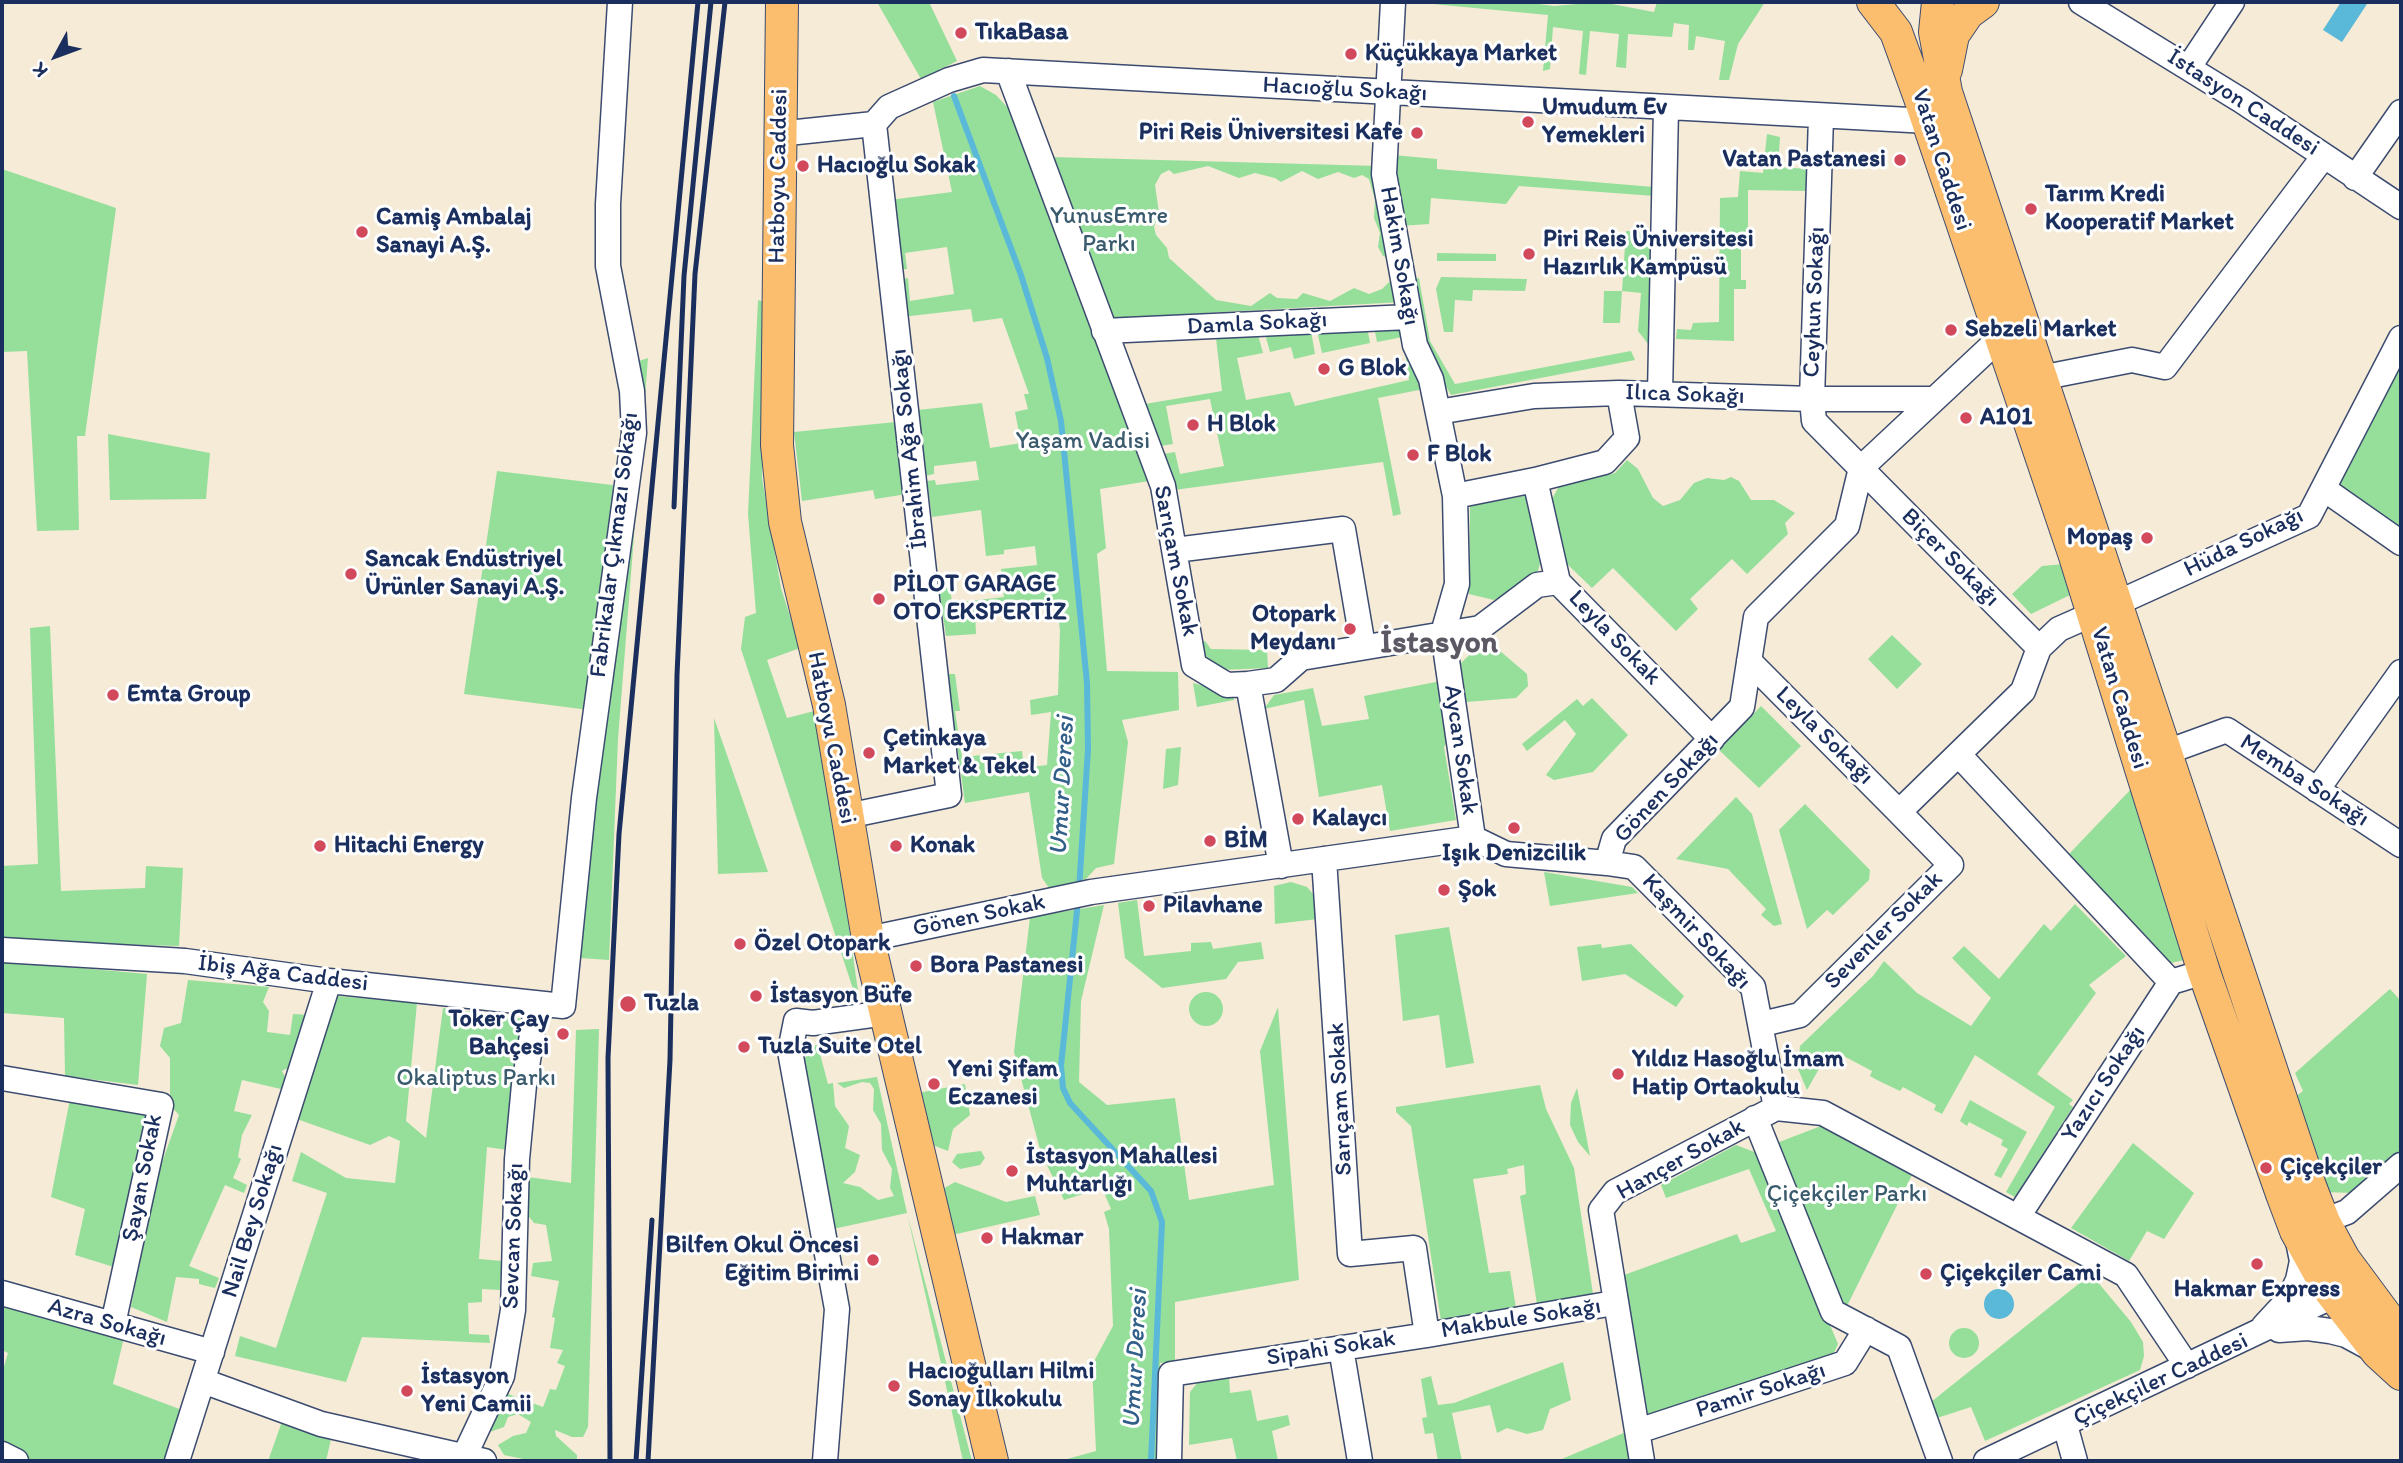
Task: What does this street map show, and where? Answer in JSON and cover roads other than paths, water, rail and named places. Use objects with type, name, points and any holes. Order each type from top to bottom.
[{"type":"main road","name":"Hatboyu Caddesi","points":[[782,2],[778,134],[779,484],[791,553],[829,705],[868,939],[992,1461]]},
{"type":"main road","points":[[1873,2],[1886,12],[1906,17],[1928,10],[1939,2]]},
{"type":"main road","name":"Vatan Caddesi","points":[[1873,2],[1896,32],[2000,338],[2104,609],[2164,752],[2310,1226]]},
{"type":"main road","name":"Vatan Caddesi","points":[[1939,2],[1935,32],[1946,92],[2040,378],[2204,972],[2310,1226],[2348,1289],[2390,1344],[2401,1374]]},
{"type":"main road","points":[[1946,92],[1947,59],[1953,35],[1968,13],[1983,2]]},
{"type":"street","name":"Fabrikalar Çıkmazı Sokağı","points":[[563,1006],[587,771],[634,433],[632,391],[608,266],[608,204],[620,2]]},
{"type":"street","name":"Hakim Sokağı","points":[[1393,2],[1386,94],[1384,174],[1415,345],[1431,379],[1455,496]]},
{"type":"street","name":"İstasyon Caddesi","points":[[2081,2],[2189,67],[2401,207]]},
{"type":"street","points":[[2189,67],[2232,2]]},
{"type":"street","name":"Hacıoğlu Sokağı","points":[[874,124],[889,107],[949,80],[983,70],[1386,94],[1928,121]]},
{"type":"street","name":"Sarıçam Sokak","points":[[1008,71],[1163,486],[1194,665],[1227,685],[1248,684]]},
{"type":"street","points":[[1660,394],[1666,108]]},
{"type":"street","points":[[2355,178],[2401,112]]},
{"type":"street","name":"Ceyhun Sokağı","points":[[1821,117],[1812,399],[1814,421],[1861,468]]},
{"type":"street","points":[[778,134],[874,124]]},
{"type":"street","name":"İbrahim Ağa Sokağı","points":[[847,816],[949,795],[874,124]]},
{"type":"street","points":[[2040,378],[2132,360],[2165,367],[2324,156]]},
{"type":"street","name":"Damla Sokağı","points":[[1104,331],[1409,317]]},
{"type":"street","points":[[1861,468],[2000,338]]},
{"type":"street","name":"Hüda Sokağı","points":[[2104,609],[2309,516],[2401,338]]},
{"type":"street","points":[[1455,496],[1535,480],[1605,461],[1627,438],[1619,393]]},
{"type":"street","name":"Ilıca Sokağı","points":[[1438,412],[1534,396],[1619,393],[1812,399],[1934,398]]},
{"type":"street","name":"Biçer Sokağı","points":[[1861,468],[2039,648]]},
{"type":"street","name":"Gönen Sokağı","points":[[1473,838],[1506,854],[1607,863],[1614,839],[1742,708],[1756,617],[1847,526],[1861,468]]},
{"type":"street","name":"Leyla Sokak","points":[[1535,480],[1558,582],[1712,739]]},
{"type":"street","points":[[2324,489],[2401,543]]},
{"type":"street","name":"Aycan Sokak","points":[[1455,496],[1457,584],[1443,633],[1473,838]]},
{"type":"street","points":[[1175,550],[1343,529],[1363,646]]},
{"type":"street","points":[[1473,838],[1281,866],[1248,684],[1276,680],[1301,658],[1480,628],[1537,586],[1558,582]]},
{"type":"street","points":[[1899,812],[2023,691],[2039,648],[2059,628],[2104,609]]},
{"type":"street","name":"Leyla Sokağı","points":[[1749,661],[1899,812]]},
{"type":"street","points":[[2317,790],[2401,672]]},
{"type":"street","name":"Memba Sokağı","points":[[2164,752],[2227,730],[2401,845]]},
{"type":"street","points":[[1959,755],[2171,982],[2204,972]]},
{"type":"street","name":"Sevenler Sokak","points":[[1762,1024],[1800,1015],[1951,865],[1899,812]]},
{"type":"street","name":"Sarıçam Sokak","points":[[1324,859],[1350,1254]]},
{"type":"street","name":"Kaşmir Sokağı","points":[[1607,863],[1634,867],[1753,987],[1762,1024],[1765,1113],[1833,1312],[1899,1347],[1940,1461]]},
{"type":"street","name":"Gönen Sokak","points":[[868,939],[1080,894],[1281,866]]},
{"type":"street","name":"İbiş Ağa Caddesi","points":[[2,950],[185,961],[329,981],[563,1006]]},
{"type":"street","name":"Nail Bey Sokağı","points":[[177,1461],[329,981]]},
{"type":"street","name":"Yazıcı Sokağı","points":[[2019,1215],[2171,982]]},
{"type":"street","name":"Sevcan Sokağı","points":[[471,1460],[502,1376],[513,1310],[517,1160],[524,1085],[537,1004]]},
{"type":"street","points":[[825,1461],[838,1309],[790,1051],[796,1021],[813,1023],[886,1013]]},
{"type":"street","name":"Şayan Sokak","points":[[2,1078],[161,1105],[113,1324]]},
{"type":"street","points":[[1765,1113],[1823,1113],[2019,1215],[2126,1275],[2187,1366]]},
{"type":"street","name":"Hançer Sokak","points":[[1642,1461],[1614,1303],[1601,1210],[1615,1192],[1765,1113]]},
{"type":"street","points":[[2245,1340],[2273,1318],[2294,1290],[2310,1226],[2347,1212],[2401,1165]]},
{"type":"street","name":"Sipahi Sokak","points":[[1169,1461],[1171,1374],[1427,1335],[1414,1248],[1350,1254]]},
{"type":"street","name":"Çiçekçiler Caddesi","points":[[1986,1461],[2348,1289]]},
{"type":"street","name":"Azra Sokağı","points":[[2,1293],[212,1352]]},
{"type":"street","name":"Makbule Sokağı","points":[[1427,1335],[1614,1303]]},
{"type":"street","name":"Pamir Sokağı","points":[[1638,1431],[1845,1363],[1866,1329]]},
{"type":"street","points":[[2245,1340],[2274,1331],[2319,1329],[2390,1344]]},
{"type":"street","points":[[1341,1348],[1360,1461]]},
{"type":"street","points":[[203,1381],[321,1424],[471,1460]]},
{"type":"street","points":[[2065,1425],[2075,1461]]},
{"type":"street","points":[[2,1454],[16,1461]]},
{"type":"water","points":[[2341,2],[2367,4],[2342,42],[2323,30]]},
{"type":"water","points":[[1999,1289],[2010,1293],[2014,1304],[2010,1315],[1999,1319],[1988,1315],[1984,1304],[1988,1293]]},
{"type":"waterway","name":"Umur Deresi","points":[[954,96],[1021,275],[1047,358],[1061,421],[1087,683],[1088,749],[1079,890]]},
{"type":"waterway","name":"Umur Deresi","points":[[1078,901],[1061,1066],[1063,1088],[1070,1103],[1151,1191],[1162,1222],[1151,1461]]},
{"type":"railway","points":[[610,1461],[608,1058],[619,834],[698,2]]},
{"type":"railway","points":[[674,507],[684,276],[711,2]]},
{"type":"railway","points":[[648,1461],[670,1060],[677,675],[695,274],[725,2]]},
{"type":"railway","points":[[636,1461],[652,1220]]},
{"type":"place","name":"TıkaBasa","points":[[961,33]]},
{"type":"place","name":"Küçükkaya Market","points":[[1351,54]]},
{"type":"place","name":"Umudum Ev Yemekleri","points":[[1528,122]]},
{"type":"place","name":"Piri Reis Üniversitesi Kafe","points":[[1417,133]]},
{"type":"place","name":"Vatan Pastanesi","points":[[1900,160]]},
{"type":"place","name":"Hacıoğlu Sokak","points":[[803,166]]},
{"type":"place","name":"Tarım Kredi Kooperatif Market","points":[[2031,209]]},
{"type":"place","name":"Camiş Ambalaj Sanayi A.Ş.","points":[[362,232]]},
{"type":"place","name":"Piri Reis Üniversitesi Hazırlık Kampüsü","points":[[1529,254]]},
{"type":"place","name":"Sebzeli Market","points":[[1951,330]]},
{"type":"place","name":"G Blok","points":[[1324,369]]},
{"type":"place","name":"A101","points":[[1966,418]]},
{"type":"place","name":"H Blok","points":[[1193,425]]},
{"type":"place","name":"F Blok","points":[[1413,455]]},
{"type":"place","name":"Mopaş","points":[[2147,538]]},
{"type":"place","name":"Sancak Endüstriyel Ürünler Sanayi A.Ş.","points":[[351,574]]},
{"type":"place","name":"PİLOT GARAGE OTO EKSPERTİZ","points":[[879,599]]},
{"type":"place","name":"Otopark Meydanı","points":[[1350,629]]},
{"type":"place","name":"Emta Group","points":[[113,695]]},
{"type":"place","name":"Çetinkaya Market & Tekel","points":[[869,753]]},
{"type":"place","name":"Kalaycı","points":[[1298,819]]},
{"type":"place","name":"Işık Denizcilik","points":[[1514,828]]},
{"type":"place","name":"BİM","points":[[1210,841]]},
{"type":"place","name":"Hitachi Energy","points":[[320,846]]},
{"type":"place","name":"Konak","points":[[896,846]]},
{"type":"place","name":"Şok","points":[[1444,890]]},
{"type":"place","name":"Pilavhane","points":[[1149,906]]},
{"type":"place","name":"Özel Otopark","points":[[740,944]]},
{"type":"place","name":"Bora Pastanesi","points":[[916,966]]},
{"type":"place","name":"İstasyon Büfe","points":[[756,996]]},
{"type":"place","name":"Tuzla","points":[[628,1004]]},
{"type":"place","name":"Toker Çay Bahçesi","points":[[563,1034]]},
{"type":"place","name":"Tuzla Suite Otel","points":[[744,1047]]},
{"type":"place","name":"Yıldız Hasoğlu İmam Hatip Ortaokulu","points":[[1618,1074]]},
{"type":"place","name":"Yeni Şifam Eczanesi","points":[[934,1084]]},
{"type":"place","name":"Çiçekçiler","points":[[2266,1168]]},
{"type":"place","name":"İstasyon Mahallesi Muhtarlığı","points":[[1012,1171]]},
{"type":"place","name":"Hakmar","points":[[987,1238]]},
{"type":"place","name":"Bilfen Okul Öncesi Eğitim Birimi","points":[[873,1260]]},
{"type":"place","name":"Hakmar Express","points":[[2257,1264]]},
{"type":"place","name":"Çiçekçiler Cami","points":[[1926,1274]]},
{"type":"place","name":"Hacıoğulları Hilmi Sonay İlkokulu","points":[[894,1386]]},
{"type":"place","name":"İstasyon Yeni Camii","points":[[407,1391]]},
{"type":"district","name":"İstasyon","points":[[1439,644]]},
{"type":"park label","name":"YunusEmre Parkı","points":[[1109,231]]},
{"type":"park label","name":"Yaşam Vadisi","points":[[1083,442]]},
{"type":"park label","name":"Okaliptus Parkı","points":[[476,1079]]},
{"type":"park label","name":"Çiçekçiler Parkı","points":[[1847,1195]]}]
